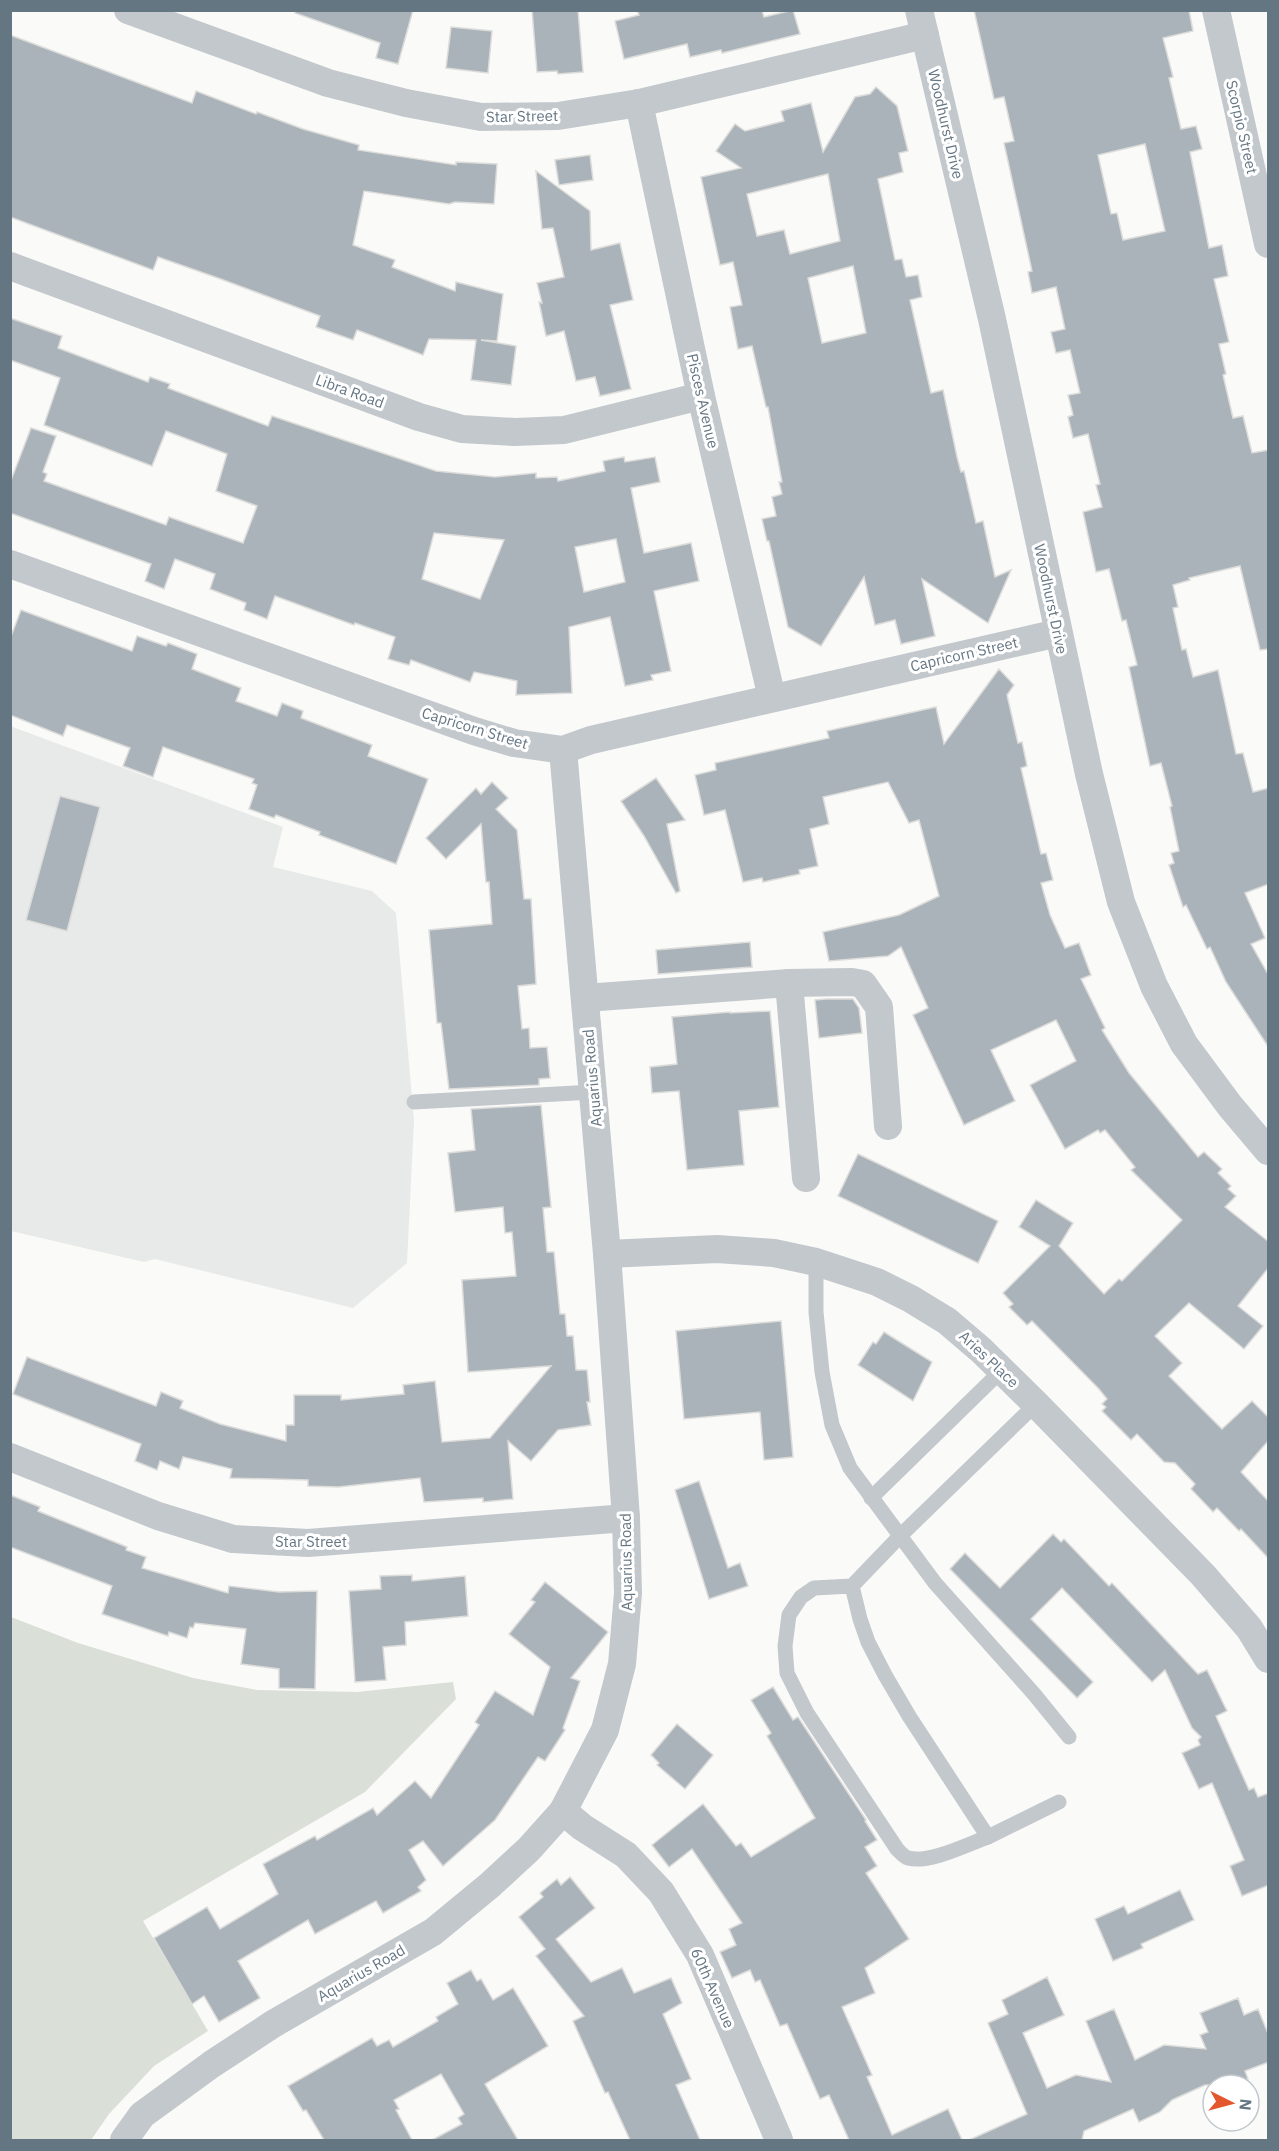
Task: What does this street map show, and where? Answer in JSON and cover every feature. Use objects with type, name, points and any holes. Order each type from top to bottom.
[{"type":"street","name":"Star Street","points":[[128,10],[328,82],[406,103],[481,117],[558,116],[639,103],[922,23]]},
{"type":"street","name":"Scorpio Street","points":[[1216,10],[1269,244]]},
{"type":"street","name":"Woodhurst Drive","points":[[922,23],[992,319],[1089,774],[1121,902],[1154,986],[1184,1044],[1230,1106],[1269,1151]]},
{"type":"street","name":"Pisces Avenue","points":[[639,103],[701,396],[772,698]]},
{"type":"street","name":"Libra Road","points":[[10,266],[419,417],[462,429],[514,432],[564,430],[701,396]]},
{"type":"street","name":"Capricorn Street","points":[[10,564],[474,731],[514,743],[563,750],[591,740],[1058,633]]},
{"type":"street","name":"Aquarius Road","points":[[124,2140],[141,2115],[212,2064],[273,2024],[433,1932],[529,1849],[563,1811],[605,1730],[622,1664],[628,1593],[626,1518],[607,1254],[563,750]]},
{"type":"street","points":[[585,998],[789,983],[852,982],[863,984],[879,1007],[888,1126]]},
{"type":"street","points":[[789,983],[806,1178]]},
{"type":"street","name":"Aries Place","points":[[607,1254],[717,1249],[774,1253],[816,1262],[878,1282],[947,1321],[1002,1370],[1203,1575],[1249,1628],[1269,1659]]},
{"type":"street","name":"Star Street","points":[[10,1457],[158,1516],[232,1539],[308,1543],[626,1518]]},
{"type":"street","name":"60th Avenue","points":[[563,1811],[582,1827],[626,1855],[661,1892],[700,1954],[779,2140]]},
{"type":"lane","points":[[414,1102],[593,1092]]},
{"type":"lane","points":[[816,1262],[816,1312],[822,1372],[832,1425],[850,1468],[935,1583],[1034,1694],[1068,1737]]},
{"type":"lane","points":[[871,1498],[1002,1370]]},
{"type":"lane","points":[[1036,1404],[901,1535],[852,1586],[814,1588],[801,1597],[789,1615],[785,1646],[787,1673],[807,1713],[897,1849],[906,1858],[920,1859],[942,1854],[988,1837],[1059,1802]]},
{"type":"lane","points":[[852,1586],[860,1619],[885,1675],[988,1837]]},
{"type":"shaded area","points":[[10,726],[283,827],[273,867],[372,891],[396,913],[414,1121],[407,1263],[353,1308],[155,1259],[144,1262],[11,1231]]},
{"type":"shaded area","points":[[11,1617],[78,1643],[193,1678],[257,1690],[357,1692],[453,1682],[456,1699],[365,1792],[143,1921],[208,2031],[154,2066],[109,2114],[91,2140],[11,2140]]},
{"type":"building","points":[[295,10],[413,10],[398,64],[376,58],[380,43],[295,13]]},
{"type":"building","points":[[532,10],[578,10],[583,72],[558,74],[557,71],[537,72]]},
{"type":"building","points":[[637,10],[762,10],[764,17],[793,10],[800,34],[722,53],[721,50],[690,57],[687,44],[624,59],[615,21],[639,15]]},
{"type":"building","points":[[974,10],[1189,10],[1193,31],[1163,38],[1173,77],[1169,78],[1181,129],[1196,126],[1202,149],[1190,152],[1209,248],[1222,245],[1228,276],[1214,279],[1229,342],[1219,344],[1226,374],[1223,375],[1233,418],[1243,416],[1252,453],[1269,450],[1269,649],[1260,650],[1240,566],[1189,578],[1190,580],[1173,585],[1178,607],[1173,608],[1182,650],[1186,649],[1193,677],[1218,670],[1236,754],[1243,753],[1253,792],[1269,788],[1269,884],[1245,893],[1265,938],[1251,944],[1269,976],[1269,1048],[1226,982],[1210,947],[1207,949],[1186,905],[1183,907],[1169,865],[1174,863],[1171,853],[1179,851],[1170,807],[1172,806],[1161,763],[1150,766],[1129,667],[1137,665],[1126,620],[1122,621],[1109,569],[1096,572],[1083,512],[1102,507],[1096,485],[1100,484],[1088,434],[1073,438],[1068,417],[1073,415],[1068,395],[1080,393],[1070,350],[1056,353],[1051,332],[1065,329],[1056,287],[1032,293],[1028,272],[1032,271],[1004,143],[1014,141],[1004,97],[994,99]],"holes":[[[1145,144],[1165,231],[1123,240],[1117,213],[1111,214],[1098,155]]]},
{"type":"building","points":[[451,27],[492,31],[488,73],[446,68]]},
{"type":"building","points":[[10,35],[192,103],[196,91],[256,114],[257,112],[303,129],[359,145],[358,150],[456,165],[456,162],[497,164],[494,204],[455,202],[449,204],[364,191],[353,245],[395,260],[392,267],[455,291],[456,282],[503,294],[497,341],[481,340],[516,346],[511,385],[471,380],[476,340],[429,339],[423,355],[357,330],[353,340],[316,327],[320,316],[218,278],[158,257],[153,270],[10,217]]},
{"type":"building","points":[[876,87],[897,106],[908,151],[899,153],[903,172],[878,179],[895,260],[902,259],[906,277],[918,275],[922,297],[910,300],[931,393],[943,390],[961,472],[964,471],[976,523],[983,521],[995,577],[1011,570],[988,623],[922,579],[935,636],[901,644],[895,620],[875,625],[864,577],[821,646],[788,627],[762,519],[776,516],[772,497],[782,494],[779,482],[782,482],[768,407],[766,407],[752,346],[738,349],[730,307],[742,305],[733,262],[720,265],[701,177],[741,168],[716,151],[735,124],[745,131],[784,121],[781,111],[811,103],[823,152],[855,97],[870,94]],"holes":[[[828,174],[840,241],[790,254],[784,230],[757,236],[747,194]],[[853,266],[866,333],[822,343],[808,278]]]},
{"type":"building","points":[[590,155],[593,180],[559,185],[555,160]]},
{"type":"building","points":[[536,171],[590,211],[591,250],[620,243],[633,300],[610,305],[631,389],[600,396],[595,377],[576,381],[564,331],[546,336],[537,283],[564,277],[553,228],[542,229]]},
{"type":"building","points":[[10,318],[62,336],[58,348],[148,382],[150,377],[170,384],[168,388],[268,426],[272,416],[436,471],[495,477],[536,473],[536,478],[557,477],[558,481],[605,471],[603,461],[624,457],[625,462],[655,457],[660,482],[631,488],[644,553],[691,543],[699,581],[654,591],[671,671],[651,675],[653,680],[625,686],[610,617],[569,627],[572,693],[516,695],[517,681],[474,672],[470,682],[411,660],[409,665],[388,659],[395,637],[355,623],[354,625],[275,596],[267,619],[244,610],[246,603],[210,589],[215,574],[175,559],[164,589],[145,581],[151,564],[10,513],[10,483],[31,428],[56,436],[43,472],[47,474],[44,481],[166,525],[169,517],[243,543],[257,506],[216,491],[227,454],[166,431],[152,466],[44,425],[60,378],[10,360]],"holes":[[[434,533],[504,540],[480,599],[422,579]],[[616,539],[625,582],[584,592],[575,547]]]},
{"type":"building","points":[[21,610],[132,651],[137,636],[166,646],[168,643],[197,654],[192,669],[241,688],[236,701],[277,716],[282,703],[303,711],[301,718],[372,745],[368,756],[428,779],[396,864],[319,835],[320,832],[276,815],[274,818],[249,809],[257,785],[252,783],[254,779],[163,747],[153,777],[123,766],[130,748],[67,725],[63,736],[10,715],[10,639]]},
{"type":"building","points":[[999,669],[1014,685],[1007,695],[1018,743],[1022,742],[1027,766],[1021,768],[1041,854],[1046,853],[1053,880],[1041,883],[1050,915],[1065,948],[1079,943],[1091,975],[1081,979],[1105,1028],[1102,1030],[1129,1073],[1198,1157],[1204,1152],[1222,1169],[1218,1173],[1231,1186],[1228,1189],[1236,1196],[1225,1207],[1269,1242],[1269,1267],[1238,1306],[1263,1326],[1244,1349],[1189,1303],[1155,1336],[1182,1363],[1169,1376],[1222,1429],[1252,1401],[1269,1418],[1269,1440],[1241,1472],[1269,1502],[1269,1559],[1241,1529],[1239,1531],[1217,1508],[1213,1512],[1191,1489],[1195,1484],[1175,1463],[1164,1462],[1137,1434],[1131,1440],[1102,1411],[1106,1407],[1102,1404],[1107,1399],[1099,1389],[1032,1321],[1027,1325],[1009,1307],[1013,1304],[1003,1293],[1050,1246],[1019,1227],[1036,1200],[1073,1223],[1059,1246],[1104,1294],[1119,1279],[1122,1281],[1182,1220],[1131,1170],[1135,1167],[1105,1130],[1100,1133],[1098,1130],[1065,1149],[1030,1085],[1076,1061],[1056,1020],[991,1050],[1015,1101],[964,1125],[913,1015],[928,1008],[901,947],[888,956],[829,961],[823,932],[899,915],[939,896],[919,820],[909,823],[888,782],[823,797],[829,824],[810,829],[818,866],[799,870],[800,874],[763,882],[762,878],[743,882],[725,810],[704,815],[695,775],[716,770],[715,763],[829,738],[827,731],[936,707],[944,744]]},
{"type":"building","points":[[656,778],[685,820],[667,824],[680,891],[676,893],[621,801]]},
{"type":"building","points":[[492,782],[508,798],[496,809],[517,830],[524,899],[531,899],[536,984],[518,986],[522,1029],[529,1028],[530,1048],[547,1047],[550,1078],[539,1079],[539,1085],[449,1089],[441,1023],[437,1023],[429,930],[492,924],[489,882],[486,882],[481,824],[446,859],[426,838],[476,788],[481,794]]},
{"type":"building","points":[[60,796],[100,807],[67,931],[26,920]]},
{"type":"building","points":[[750,942],[752,967],[658,974],[656,950]]},
{"type":"building","points":[[853,999],[859,1008],[862,1033],[819,1038],[815,1000]]},
{"type":"building","points":[[770,1011],[779,1107],[739,1111],[744,1165],[687,1170],[679,1091],[652,1093],[650,1067],[677,1064],[672,1017]]},
{"type":"building","points":[[541,1105],[551,1207],[543,1208],[547,1252],[554,1252],[560,1314],[565,1314],[567,1336],[573,1336],[576,1370],[587,1370],[590,1402],[587,1402],[591,1425],[558,1430],[531,1461],[508,1441],[513,1499],[483,1502],[483,1498],[424,1502],[420,1478],[338,1487],[308,1486],[308,1480],[230,1478],[232,1469],[183,1457],[179,1469],[160,1461],[157,1470],[135,1461],[141,1444],[13,1394],[27,1357],[156,1406],[161,1392],[183,1401],[180,1408],[220,1424],[286,1441],[286,1425],[294,1425],[294,1395],[341,1395],[341,1400],[404,1394],[403,1385],[435,1381],[442,1442],[490,1438],[551,1366],[468,1372],[462,1280],[516,1276],[512,1232],[505,1233],[503,1207],[455,1212],[448,1153],[475,1150],[471,1109]]},
{"type":"building","points":[[858,1154],[998,1221],[978,1263],[838,1196]]},
{"type":"building","points":[[781,1321],[793,1457],[764,1460],[760,1412],[684,1419],[676,1331]]},
{"type":"building","points":[[884,1332],[932,1362],[913,1401],[858,1365],[873,1342],[876,1344]]},
{"type":"building","points":[[699,1481],[728,1568],[740,1563],[748,1586],[709,1599],[675,1490]]},
{"type":"building","points":[[10,1495],[40,1507],[38,1511],[146,1557],[142,1568],[228,1593],[229,1586],[279,1592],[317,1591],[315,1689],[279,1688],[279,1669],[241,1664],[246,1629],[195,1623],[193,1628],[190,1627],[187,1638],[169,1632],[168,1636],[102,1614],[112,1586],[10,1547]]},
{"type":"building","points":[[1053,1534],[1061,1542],[1064,1539],[1109,1586],[1112,1583],[1198,1674],[1207,1670],[1227,1711],[1216,1716],[1249,1790],[1254,1788],[1258,1797],[1269,1793],[1269,1885],[1242,1896],[1230,1866],[1244,1860],[1212,1783],[1199,1789],[1182,1753],[1200,1745],[1198,1740],[1201,1737],[1192,1728],[1165,1670],[1152,1682],[1062,1588],[1031,1619],[1093,1682],[1077,1698],[950,1569],[965,1553],[1000,1588]]},
{"type":"building","points":[[412,1575],[412,1581],[465,1576],[468,1616],[405,1622],[406,1645],[383,1647],[386,1680],[355,1682],[349,1591],[381,1589],[380,1576]]},
{"type":"building","points":[[545,1582],[608,1632],[571,1678],[580,1681],[563,1728],[565,1730],[545,1761],[538,1757],[495,1820],[443,1866],[423,1841],[409,1850],[426,1880],[418,1887],[421,1891],[383,1913],[376,1901],[315,1934],[308,1920],[238,1961],[260,1998],[219,2022],[204,1996],[192,2004],[154,1938],[207,1907],[220,1929],[278,1894],[263,1864],[315,1836],[317,1840],[373,1808],[377,1815],[415,1781],[431,1798],[479,1725],[475,1722],[495,1691],[533,1715],[550,1667],[509,1634],[535,1602],[531,1600]]},
{"type":"building","points":[[773,1687],[793,1720],[798,1717],[877,1840],[865,1847],[877,1866],[866,1873],[909,1939],[865,1968],[875,1993],[842,2007],[872,2075],[867,2077],[892,2135],[948,2109],[962,2140],[849,2140],[829,2095],[820,2099],[787,2024],[780,2026],[760,1980],[755,1982],[750,1970],[732,1978],[720,1952],[736,1945],[729,1929],[742,1923],[692,1849],[669,1867],[652,1845],[703,1804],[736,1846],[741,1843],[751,1857],[815,1818],[767,1736],[771,1733],[751,1700]]},
{"type":"building","points":[[677,1724],[713,1755],[685,1789],[657,1765],[659,1763],[651,1755]]},
{"type":"building","points":[[570,1877],[595,1908],[556,1939],[591,1982],[622,1968],[634,1993],[671,1978],[682,2003],[663,2014],[691,2079],[676,2085],[700,2140],[630,2140],[608,2092],[605,2093],[573,2021],[584,2016],[536,1956],[545,1949],[519,1917],[543,1897],[540,1893],[557,1879],[561,1885]]},
{"type":"building","points":[[1180,1890],[1194,1920],[1141,1944],[1143,1948],[1113,1961],[1095,1919],[1124,1906],[1128,1914]]},
{"type":"building","points":[[471,1970],[477,1981],[481,1979],[493,2000],[513,1988],[548,2046],[485,2084],[518,2140],[432,2140],[462,2124],[458,2118],[464,2114],[441,2074],[394,2100],[399,2109],[396,2110],[412,2140],[324,2140],[288,2086],[372,2038],[377,2046],[389,2040],[393,2047],[438,2021],[436,2017],[458,2004],[447,1983]]},
{"type":"building","points":[[1047,1977],[1064,2015],[1023,2033],[1047,2088],[1076,2075],[1111,2082],[1086,2021],[1114,2009],[1135,2060],[1164,2045],[1206,2049],[1200,2035],[1208,2032],[1200,2013],[1238,1998],[1244,2015],[1258,2009],[1269,2036],[1269,2062],[1245,2071],[1246,2073],[1201,2073],[1201,2087],[1172,2100],[1160,2112],[1139,2122],[1133,2109],[1084,2131],[1082,2140],[969,2140],[1027,2114],[988,2023],[1008,2014],[1002,2000]]}]
